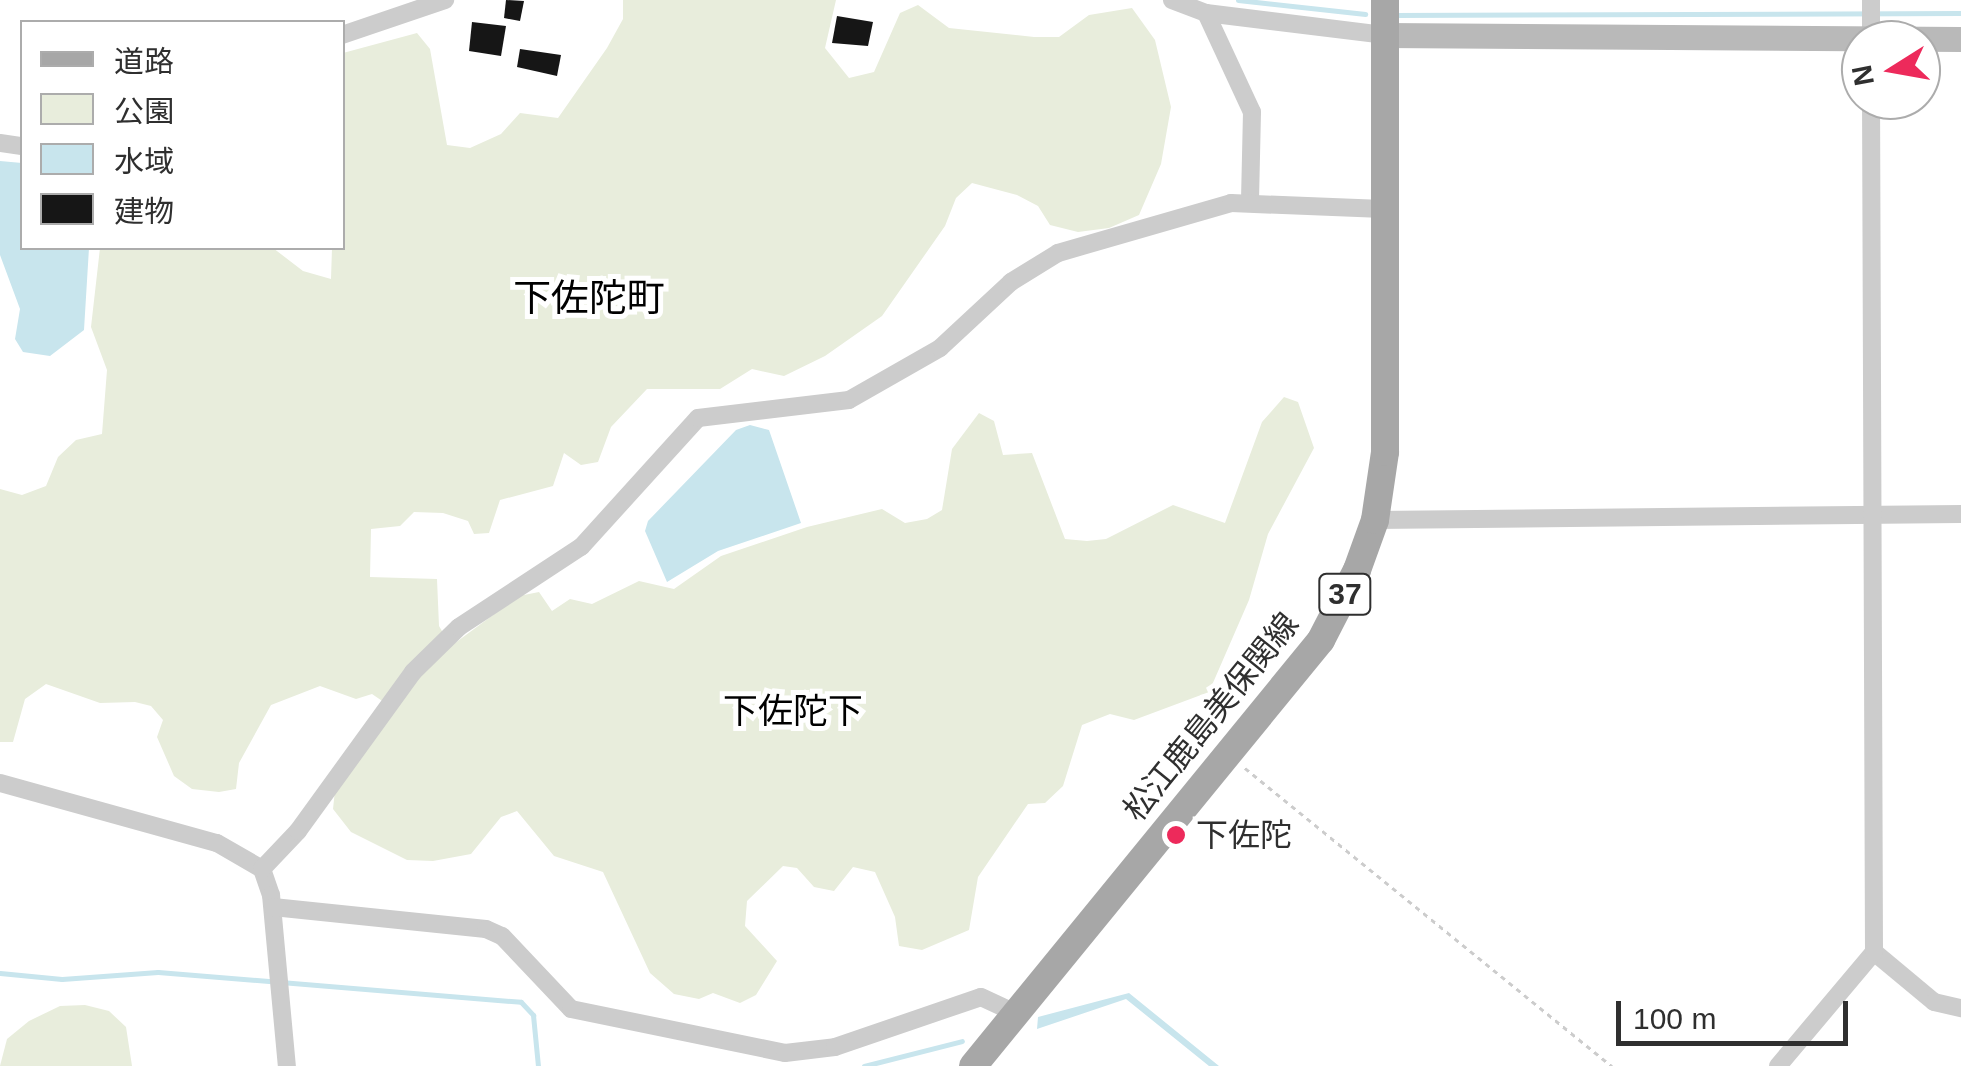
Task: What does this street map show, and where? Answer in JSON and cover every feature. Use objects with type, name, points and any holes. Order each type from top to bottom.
[{"type":"main road","name":"松江鹿島美保関線","points":[[973,1066],[1321,640],[1375,520],[1385,452],[1385,0]]},
{"type":"street","points":[[345,34],[445,0]]},
{"type":"street","points":[[1172,0],[1206,14],[1384,35],[1841,40]]},
{"type":"street","points":[[1206,14],[1252,112],[1250,200]]},
{"type":"street","points":[[1778,1066],[1874,952],[1871,120]]},
{"type":"street","points":[[262,869],[414,672],[460,626],[581,547],[698,418],[849,400],[940,348],[1035,264],[1250,200],[1382,209]]},
{"type":"street","points":[[1375,520],[1961,514]]},
{"type":"street","points":[[0,782],[217,843],[262,869],[273,907],[286,1066]]},
{"type":"street","points":[[273,907],[486,929],[502,936],[570,1010],[785,1054],[836,1047],[981,997],[1016,1013]]},
{"type":"street","points":[[1874,952],[1934,1002],[1961,1008]]},
{"type":"path","points":[[1229,755],[1612,1066]]},
{"type":"green space","points":[[623,0],[836,0],[825,48],[849,78],[874,72],[900,13],[918,5],[949,28],[1034,37],[1059,37],[1089,15],[1132,8],[1155,40],[1171,107],[1161,164],[1139,215],[1109,228],[1078,232],[1050,225],[1038,206],[1017,195],[972,183],[956,198],[945,226],[882,316],[825,356],[784,376],[752,369],[720,389],[647,389],[611,427],[598,462],[581,465],[564,453],[553,486],[500,500],[489,533],[474,534],[468,521],[443,513],[414,512],[400,526],[371,529],[370,577],[437,579],[439,626],[451,646],[519,596],[539,592],[552,611],[570,599],[592,604],[639,581],[674,589],[721,556],[807,527],[882,509],[905,523],[927,519],[942,510],[952,449],[979,413],[994,421],[1003,455],[1032,453],[1065,539],[1106,539],[1173,505],[1225,523],[1262,422],[1284,397],[1298,402],[1314,448],[1268,534],[1249,600],[1209,692],[1134,720],[1110,714],[1082,725],[1063,786],[1045,803],[1028,804],[978,877],[969,930],[922,950],[899,946],[895,917],[875,872],[853,867],[834,891],[814,887],[797,868],[783,866],[747,901],[745,926],[777,961],[756,995],[740,1003],[713,993],[699,999],[674,994],[650,973],[603,872],[554,856],[517,811],[501,817],[471,854],[433,861],[407,860],[351,832],[333,809],[335,790],[391,707],[372,694],[356,699],[320,686],[271,705],[239,763],[236,789],[219,792],[192,789],[174,776],[157,737],[163,720],[151,706],[135,702],[100,703],[46,684],[25,699],[13,742],[0,742],[0,489],[22,495],[46,486],[58,457],[76,440],[102,434],[107,370],[91,327],[100,250],[276,250],[303,271],[331,279],[332,250],[345,250],[345,52],[417,33],[430,49],[447,145],[470,148],[501,134],[520,113],[558,118],[623,19]]},
{"type":"green space","points":[[85,1005],[109,1011],[126,1027],[132,1066],[0,1066],[7,1039],[29,1021],[60,1006]]},
{"type":"water","points":[[0,161],[20,163],[20,250],[89,250],[84,330],[50,356],[23,352],[15,339],[20,309],[0,255]]},
{"type":"water","points":[[750,425],[769,430],[801,523],[718,551],[667,582],[645,531],[648,521],[736,430]]},
{"type":"water","points":[[1129,993],[1219,1066],[1209,1066],[1126,999],[1037,1029],[1038,1017]]},
{"type":"building","points":[[506,0],[524,1],[520,21],[504,18]]},
{"type":"building","points":[[837,16],[873,22],[868,46],[832,43]]},
{"type":"building","points":[[472,22],[506,26],[501,56],[469,51]]},
{"type":"building","points":[[520,49],[561,55],[557,76],[517,67]]},
{"type":"waterway","points":[[1238,0],[1365,14]]},
{"type":"waterway","points":[[1394,15],[1961,13]]},
{"type":"waterway","points":[[0,973],[62,979],[158,972],[521,1002],[533,1015],[538,1066]]},
{"type":"waterway","points":[[864,1066],[962,1041]]},
{"type":"place","name":"下佐陀","points":[[1176,835]]},
{"type":"district","name":"下佐陀町","points":[[589,299]]},
{"type":"district","name":"下佐陀下","points":[[793,711]]}]
